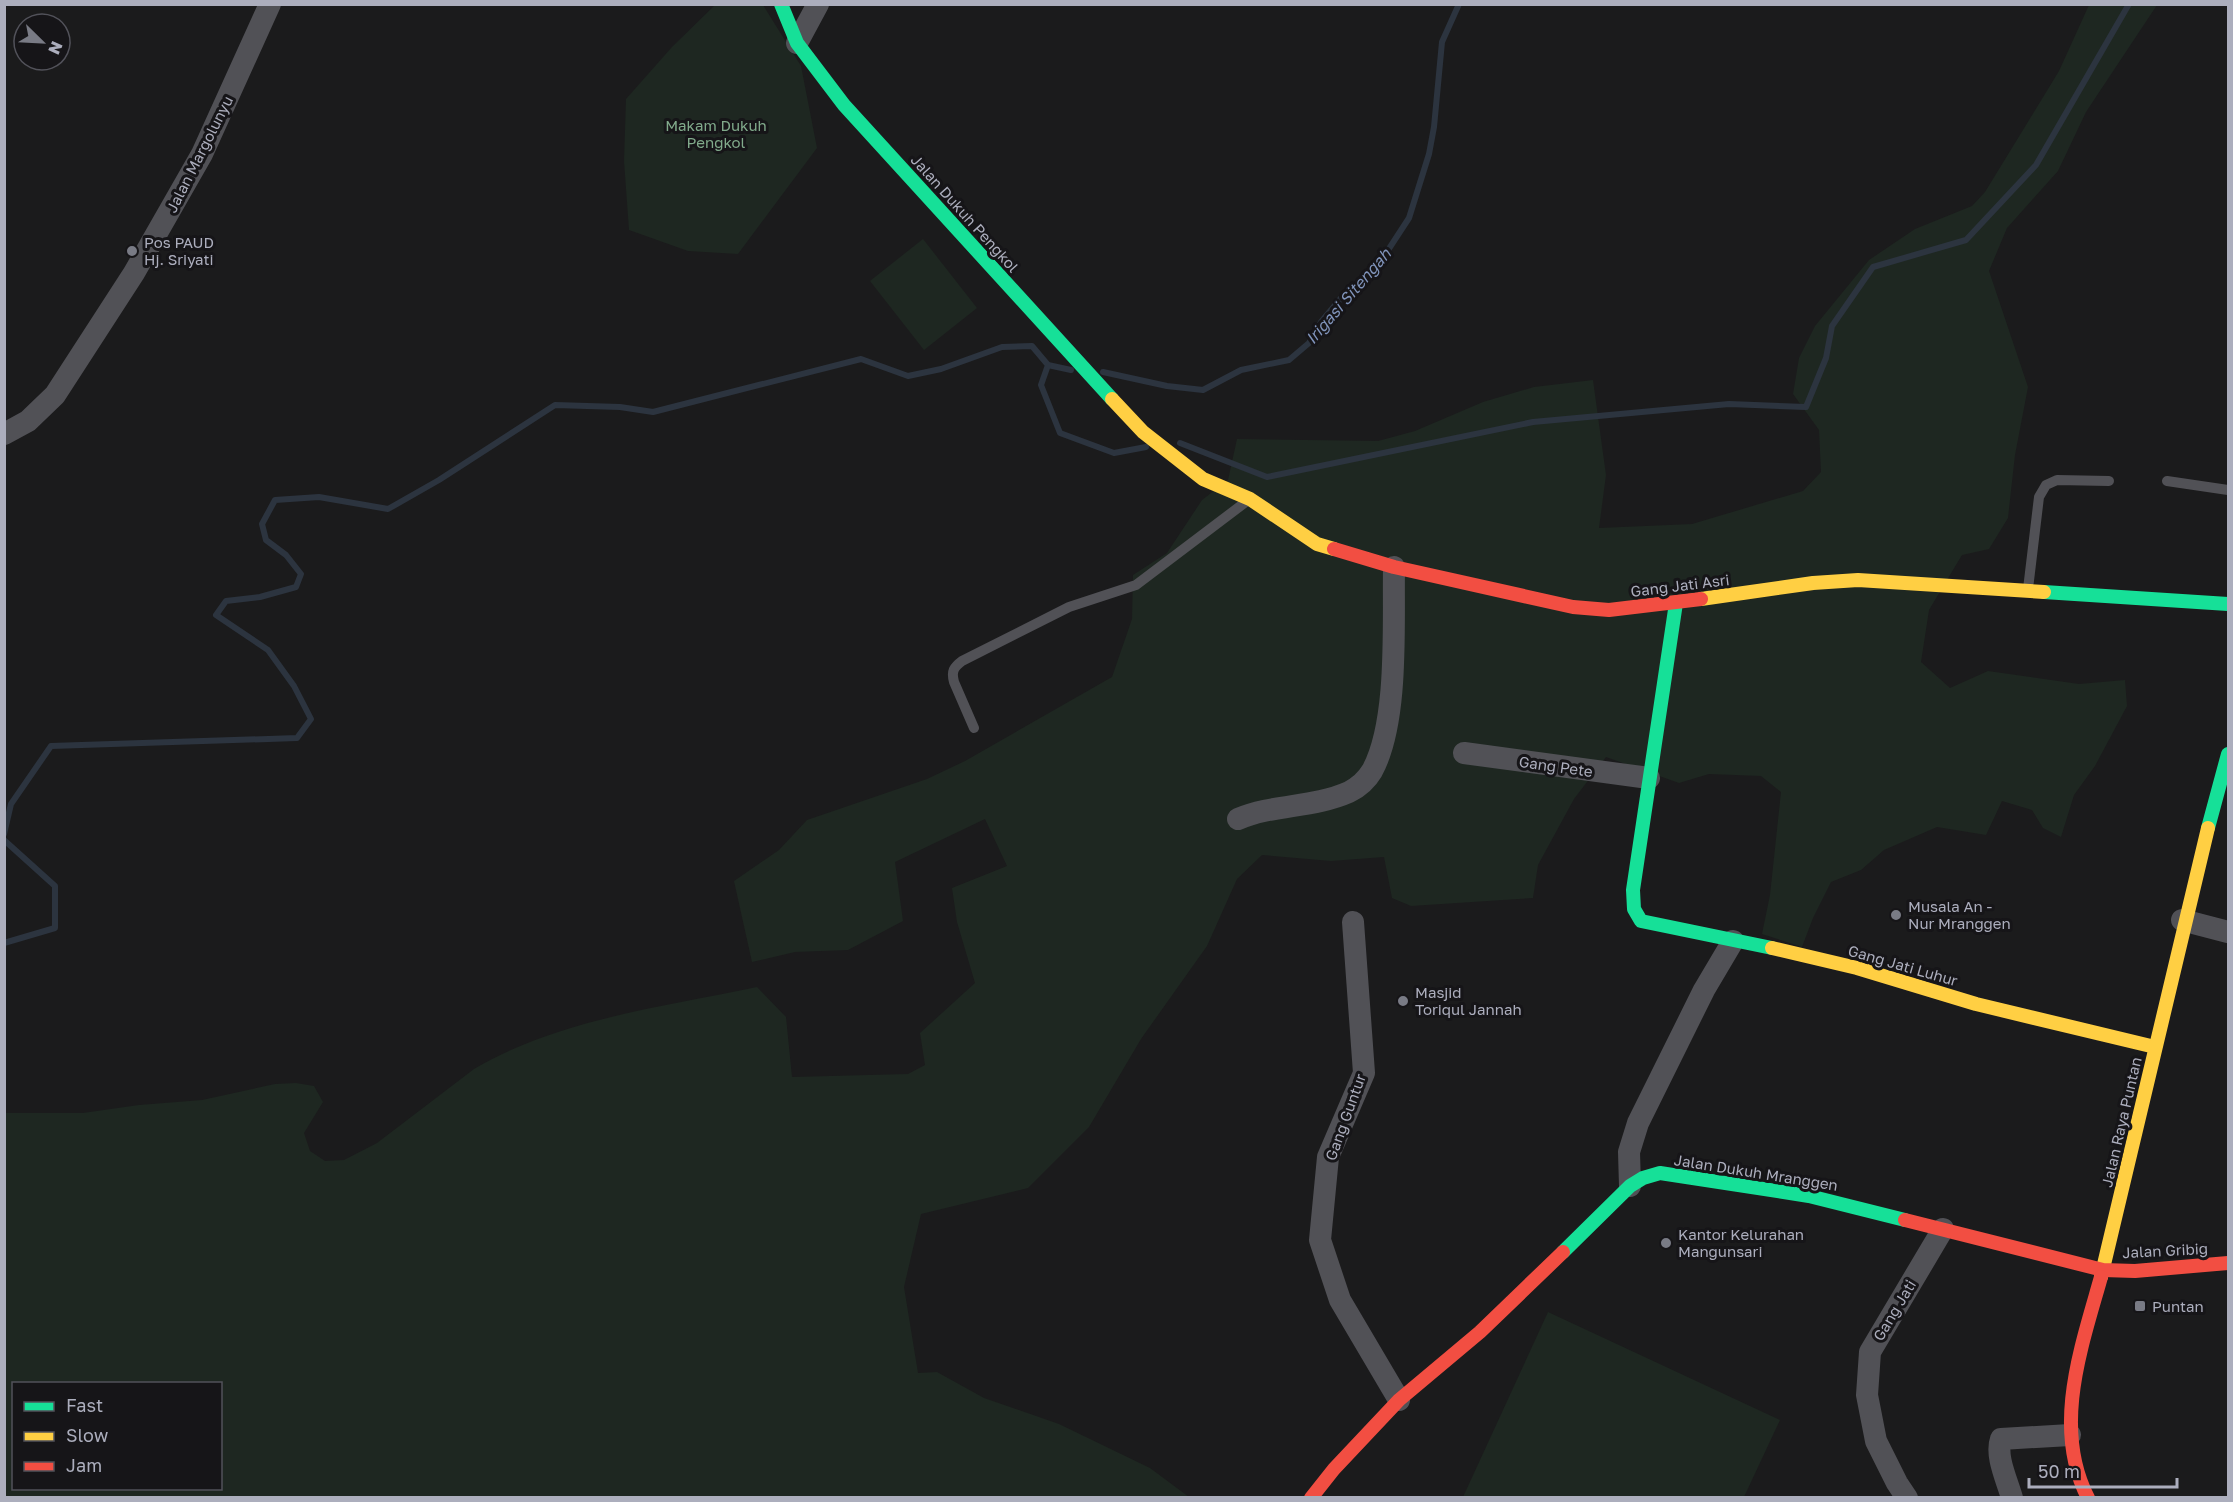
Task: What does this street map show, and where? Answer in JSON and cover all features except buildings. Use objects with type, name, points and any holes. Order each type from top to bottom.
[{"type":"street","name":"Jalan Margolunyu","points":[[4,434],[28,421],[55,395],[134,273],[202,154],[270,4]]},
{"type":"street","name":"Jalan Dukuh Pengkol","points":[[781,4],[797,43],[844,105],[1143,432],[1168,452]]},
{"type":"street","points":[[797,43],[818,4]]},
{"type":"street","name":"Gang Jati Asri","points":[[1168,452],[1203,479],[1250,499],[1317,544],[1394,567],[1573,607],[1609,609],[1676,603],[1813,583],[1858,580],[2229,604]]},
{"type":"street","points":[[1238,819],[1255,812],[1317,803],[1362,784],[1372,771],[1382,744],[1391,704],[1394,567]]},
{"type":"street","points":[[1649,778],[1676,603]]},
{"type":"street","name":"Gang Pete","points":[[1464,753],[1649,778]]},
{"type":"street","name":"Jalan Raya Puntan","points":[[2088,1497],[2075,1469],[2070,1435],[2073,1386],[2155,1047],[2182,920],[2229,754]]},
{"type":"street","name":"Gang Jati Luhur","points":[[1649,778],[1633,890],[1634,909],[1641,921],[1857,968],[1976,1004],[2155,1047]]},
{"type":"street","points":[[2182,920],[2229,932]]},
{"type":"street","name":"Gang Guntur","points":[[1353,922],[1364,1073],[1328,1157],[1320,1240],[1340,1300],[1399,1400]]},
{"type":"street","points":[[1630,1186],[1629,1152],[1638,1123],[1704,990],[1733,941]]},
{"type":"street","name":"Jalan Dukuh Mranggen","points":[[1311,1497],[1399,1400],[1480,1332],[1630,1186],[1643,1178],[1660,1173],[1809,1196],[2103,1269]]},
{"type":"street","name":"Gang Jati","points":[[1907,1497],[1896,1483],[1876,1441],[1867,1395],[1870,1352],[1943,1229]]},
{"type":"street","name":"Jalan Gribig","points":[[2103,1269],[2158,1269],[2229,1263]]},
{"type":"street","points":[[2012,1497],[2000,1456],[2001,1439],[2070,1435]]},
{"type":"lane","points":[[2027,592],[2039,497],[2046,485],[2057,480],[2109,481]]},
{"type":"lane","points":[[2167,481],[2229,490]]},
{"type":"lane","points":[[974,728],[952,674],[962,660],[1069,607],[1136,585],[1250,499]]},
{"type":"green space","name":"Makam Dukuh Pengkol","points":[[715,5],[763,5],[801,66],[817,148],[738,254],[688,251],[629,230],[624,161],[626,99],[672,47]]},
{"type":"green space","points":[[2089,5],[2157,5],[2086,112],[2058,171],[2007,228],[1989,271],[2028,387],[2015,455],[2008,518],[1989,549],[1962,555],[1929,610],[1921,662],[1950,688],[1988,671],[2079,684],[2125,680],[2127,706],[2095,766],[2074,795],[2061,837],[2043,828],[2032,810],[2002,801],[1986,835],[1937,827],[1884,850],[1861,870],[1831,882],[1802,947],[1762,934],[1770,895],[1781,792],[1761,776],[1709,774],[1679,783],[1606,757],[1574,799],[1538,865],[1533,898],[1411,906],[1392,898],[1384,857],[1331,861],[1262,855],[1237,879],[1207,946],[1141,1039],[1089,1127],[1028,1188],[921,1214],[904,1287],[918,1373],[937,1372],[984,1398],[1059,1424],[1150,1468],[1189,1497],[5,1498],[5,1113],[83,1113],[139,1105],[202,1100],[275,1084],[296,1083],[314,1086],[323,1102],[304,1133],[310,1151],[325,1161],[344,1160],[377,1143],[474,1069],[507,1052],[576,1026],[757,987],[786,1017],[792,1077],[908,1074],[925,1065],[920,1033],[975,983],[957,922],[952,888],[1007,866],[985,819],[895,862],[903,921],[848,950],[795,952],[752,962],[734,881],[779,850],[807,820],[927,779],[965,761],[1112,677],[1132,619],[1133,575],[1167,553],[1202,500],[1228,480],[1237,439],[1378,441],[1415,431],[1483,402],[1534,387],[1593,380],[1606,475],[1599,528],[1692,524],[1803,491],[1821,472],[1819,430],[1793,394],[1799,358],[1815,326],[1869,260],[1915,229],[1972,206],[1985,192],[2059,71]]},
{"type":"green space","points":[[923,239],[977,308],[924,350],[870,281]]},
{"type":"green space","points":[[1548,1312],[1780,1420],[1744,1497],[1463,1497]]},
{"type":"waterway","name":"Irigasi Sitengah","points":[[1103,372],[1167,386],[1203,390],[1241,370],[1289,360],[1309,343],[1321,322],[1347,291],[1379,264],[1409,218],[1429,154],[1434,127],[1442,42],[1459,4]]},
{"type":"waterway","points":[[1180,443],[1267,477],[1533,422],[1729,404],[1806,407],[1826,358],[1832,326],[1873,267],[1966,240],[2036,165],[2129,4]]},
{"type":"waterway","points":[[4,834],[11,804],[51,746],[297,738],[311,719],[294,686],[268,650],[216,615],[226,601],[260,597],[296,587],[301,574],[286,555],[266,540],[262,524],[275,500],[319,497],[388,509],[439,480],[555,405],[620,407],[653,412],[861,359],[908,376],[941,369],[1002,347],[1032,346],[1048,365],[1041,385],[1060,433],[1114,453],[1146,447]]},
{"type":"waterway","name":"Irigasi Sitengah","points":[[1048,365],[1071,370]]},
{"type":"waterway","points":[[4,840],[55,886],[55,928],[4,943]]},
{"type":"traffic: fast","points":[[781,4],[797,43],[844,105],[1112,399]]},
{"type":"traffic: fast","points":[[2044,592],[2228,604]]},
{"type":"traffic: fast","points":[[1676,603],[1633,890],[1634,909],[1641,921],[1772,948]]},
{"type":"traffic: fast","points":[[2208,828],[2228,754]]},
{"type":"traffic: fast","points":[[1563,1252],[1630,1186],[1643,1178],[1660,1173],[1809,1196],[1905,1220]]},
{"type":"traffic: slow","points":[[1112,399],[1143,432],[1203,479],[1250,499],[1317,544],[1334,549]]},
{"type":"traffic: slow","points":[[1701,599],[1813,583],[1858,580],[2044,592]]},
{"type":"traffic: slow","points":[[2101,1277],[2208,828]]},
{"type":"traffic: slow","points":[[1772,948],[1857,968],[1976,1004],[2155,1047]]},
{"type":"traffic: jam","points":[[1334,549],[1394,567],[1573,607],[1609,610],[1701,599]]},
{"type":"traffic: jam","points":[[1905,1220],[2103,1270],[2135,1271],[2228,1263]]},
{"type":"traffic: jam","points":[[1311,1498],[1334,1469],[1399,1400],[1480,1332],[1563,1252]]},
{"type":"traffic: jam","points":[[2088,1498],[2077,1471],[2072,1444],[2071,1416],[2085,1332],[2101,1277]]},
{"type":"place","name":"Pos PAUD Hj. Sriyati","points":[[132,251]]},
{"type":"place","name":"Musala An - Nur Mranggen","points":[[1896,915]]},
{"type":"place","name":"Masjid Toriqul Jannah","points":[[1403,1001]]},
{"type":"place","name":"Kantor Kelurahan Mangunsari","points":[[1666,1243]]},
{"type":"place","name":"Puntan","points":[[2140,1306]]}]
